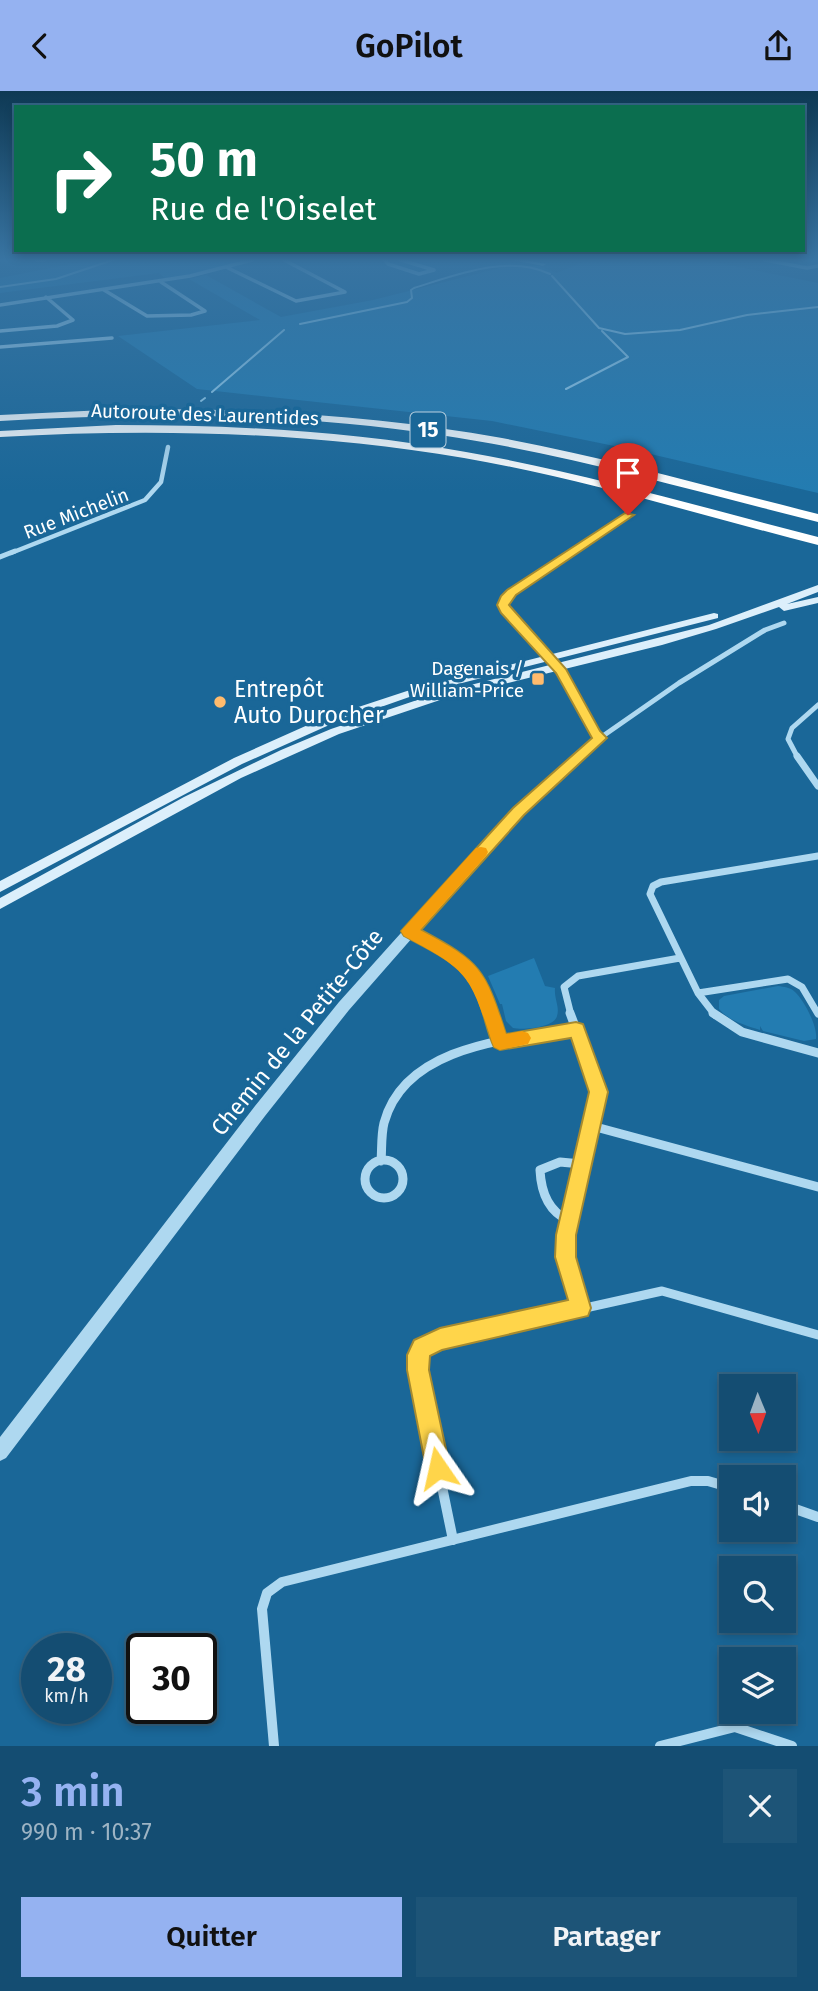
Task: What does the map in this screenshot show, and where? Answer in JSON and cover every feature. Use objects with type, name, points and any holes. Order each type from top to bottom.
[{"type":"highway","name":"Autoroute des Laurentides","points":[[0,418],[98,412],[193,411],[282,415],[400,426],[564,455],[818,518]]},
{"type":"highway","name":"Autoroute des Laurentides","points":[[0,434],[91,429],[190,428],[268,431],[372,441],[540,470],[818,541]]},
{"type":"main road","points":[[0,904],[308,742],[415,704],[740,609],[818,579]]},
{"type":"main road","points":[[0,887],[238,761],[299,733],[411,693],[701,630],[818,588]]},
{"type":"main road","points":[[762,610],[798,607],[818,600]]},
{"type":"street","points":[[0,347],[112,338]]},
{"type":"street","name":"Rue Michelin","points":[[0,557],[145,501],[160,484],[168,447]]},
{"type":"street","points":[[600,738],[554,662],[505,611],[504,601],[512,592],[628,515]]},
{"type":"street","name":"Chemin de la Petite-Côte","points":[[0,1452],[285,1078],[410,931],[519,812],[600,738],[679,683],[765,630],[785,624]]},
{"type":"street","points":[[818,705],[792,728],[788,739],[818,786]]},
{"type":"street","points":[[818,856],[655,885],[651,891],[651,898],[680,958],[698,993],[713,1014],[734,1029],[818,1053]]},
{"type":"street","points":[[410,931],[456,957],[472,971],[484,992],[500,1042]]},
{"type":"street","points":[[581,1308],[565,1252],[568,1220],[592,1126],[598,1089],[563,995],[566,983],[571,979],[680,958]]},
{"type":"street","points":[[698,993],[788,979],[803,987],[818,1014]]},
{"type":"street","points":[[381,1161],[384,1123],[396,1097],[408,1081],[446,1056],[500,1042],[576,1029]]},
{"type":"street","points":[[592,1126],[818,1187]]},
{"type":"street","points":[[381,1161],[396,1164],[403,1175],[400,1189],[389,1197],[373,1194],[365,1184],[368,1169],[381,1161]]},
{"type":"street","points":[[568,1220],[555,1215],[551,1208],[540,1170],[545,1165],[564,1162],[581,1164]]},
{"type":"street","points":[[453,1540],[419,1376],[419,1351],[425,1345],[440,1339],[667,1291],[818,1335]]},
{"type":"street","points":[[274,1746],[262,1616],[267,1593],[290,1580],[691,1481],[719,1484]]},
{"type":"street","points":[[796,1509],[818,1517]]},
{"type":"street","points":[[660,1746],[722,1728],[735,1727],[792,1746]]},
{"type":"shaded area","points":[[120,337],[818,337],[818,493],[629,449],[492,421],[197,389]]},
{"type":"shaded area","points":[[534,958],[545,986],[555,988],[557,1016],[544,1026],[513,1028],[506,1021],[502,1004],[488,976]]},
{"type":"shaded area","points":[[778,986],[791,989],[802,1001],[813,1021],[816,1039],[804,1041],[763,1031],[760,1026],[760,1030],[732,1020],[719,1009],[719,1000],[724,996]]},
{"type":"waterway","points":[[212,392],[276,337]]},
{"type":"waterway","points":[[566,389],[628,357],[608,337]]},
{"type":"waterway","points":[[201,401],[205,398]]},
{"type":"slow traffic","points":[[481,852],[410,931],[456,957],[472,971],[484,992],[500,1042],[522,1038]]},
{"type":"place","name":"Dagenais / William-Price","points":[[538,679]]},
{"type":"place","name":"Entrepôt Auto Durocher","points":[[220,702]]},
{"type":"route","points":[[438,1468],[418,1370],[419,1351],[425,1345],[440,1339],[581,1308],[567,1265],[565,1247],[568,1220],[596,1111],[598,1092],[576,1029],[500,1042],[484,992],[472,971],[456,957],[410,931],[519,812],[600,738],[561,671],[505,611],[503,605],[506,596],[628,515]]}]
